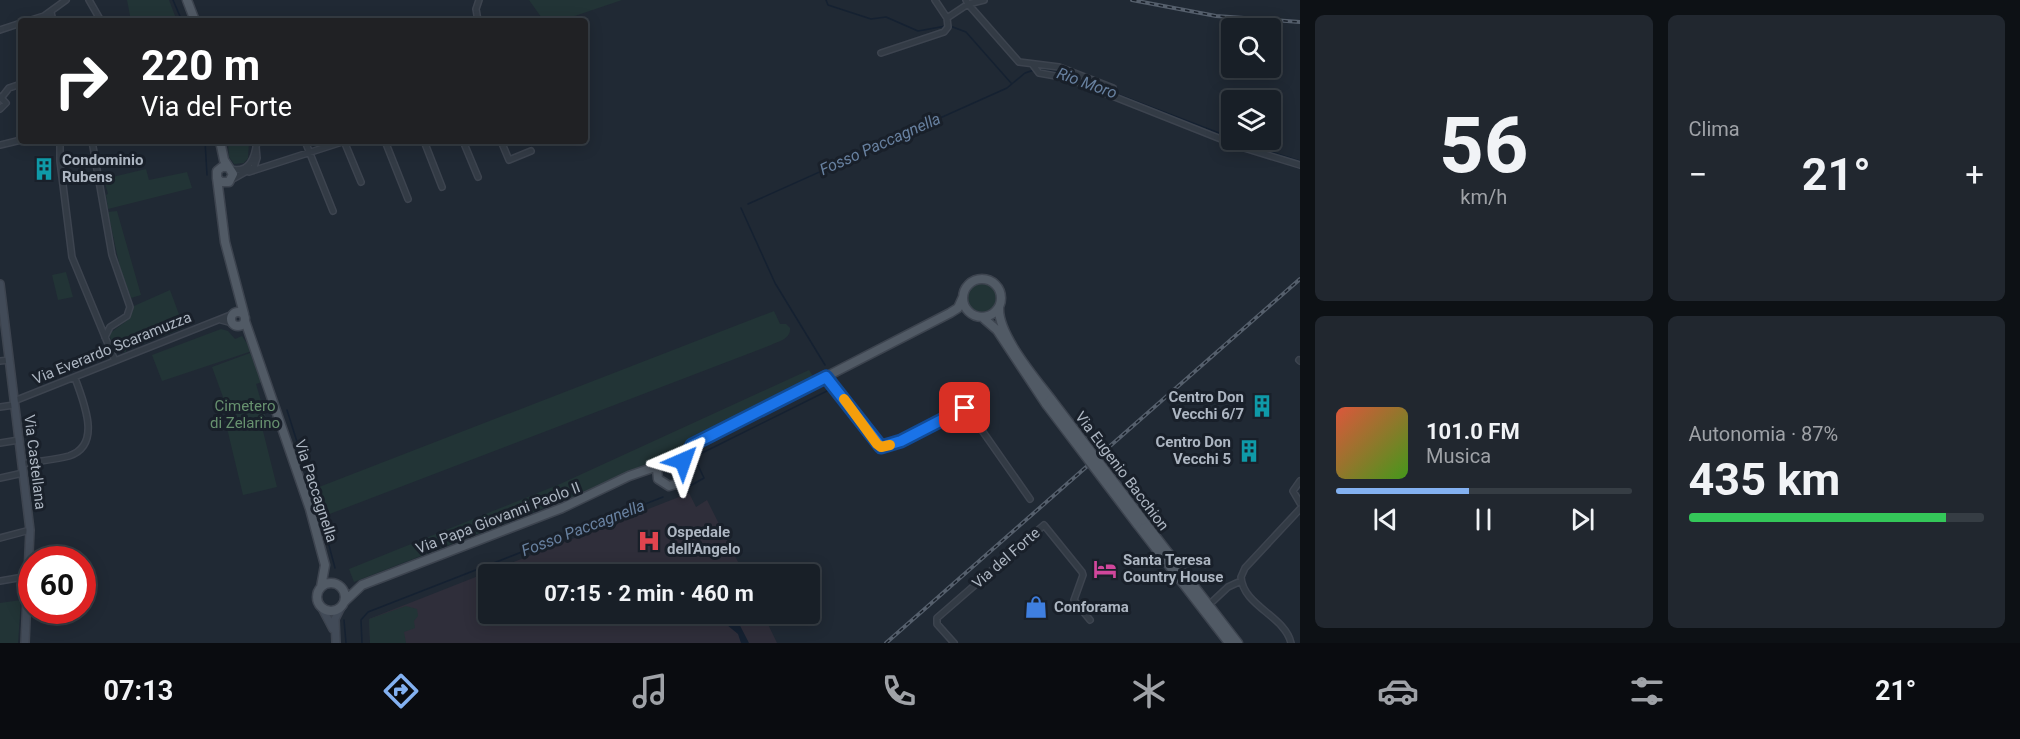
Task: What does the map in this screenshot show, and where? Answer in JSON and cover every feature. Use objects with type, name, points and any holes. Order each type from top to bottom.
[{"type":"main road","points":[[187,0],[194,18]]},
{"type":"main road","points":[[218,144],[220,212],[245,318],[241,326],[234,319]]},
{"type":"main road","points":[[219,144],[233,174],[224,192],[220,212]]},
{"type":"main road","points":[[218,174],[229,168]]},
{"type":"main road","points":[[218,174],[222,183],[230,181]]},
{"type":"main road","points":[[658,479],[658,465],[663,461],[673,459],[692,445],[958,308],[969,284],[977,279],[986,279],[1000,290],[999,308],[992,315],[982,317],[950,313]]},
{"type":"main road","points":[[234,319],[238,306],[238,295]]},
{"type":"main road","points":[[963,297],[965,307],[971,314]]},
{"type":"main road","name":"Via Eugenio Bacchion","points":[[999,308],[1000,322],[1048,402]]},
{"type":"main road","name":"Via Eugenio Bacchion","points":[[982,317],[995,328],[1229,643]]},
{"type":"main road","points":[[234,319],[245,318]]},
{"type":"main road","name":"Via Paccagnella","points":[[245,318],[310,509],[325,565],[338,585]]},
{"type":"main road","name":"Via Paccagnella","points":[[234,319],[258,356]]},
{"type":"main road","points":[[643,472],[658,479],[664,485],[676,485],[684,476],[683,458],[692,445]]},
{"type":"main road","points":[[673,459],[683,466]]},
{"type":"main road","name":"Via Papa Giovanni Paolo II","points":[[338,585],[362,585],[562,508],[629,476],[658,465]]},
{"type":"main road","name":"Via Eugenio Bacchion","points":[[1140,522],[1238,643]]},
{"type":"main road","name":"Via Paccagnella","points":[[321,587],[325,565]]},
{"type":"main road","points":[[328,583],[338,585],[344,592],[343,604],[334,611],[323,610],[316,599],[321,587],[328,583]]},
{"type":"main road","name":"Via Papa Giovanni Paolo II","points":[[343,604],[362,585]]},
{"type":"street","points":[[36,18],[51,12],[66,0]]},
{"type":"street","points":[[89,0],[99,18]]},
{"type":"street","points":[[478,18],[476,9],[479,0]]},
{"type":"street","points":[[935,0],[948,22]]},
{"type":"street","points":[[881,53],[944,32],[948,22],[967,2],[984,0]]},
{"type":"street","points":[[967,2],[1016,59],[1241,147],[1300,165]]},
{"type":"street","points":[[51,12],[52,18]]},
{"type":"street","points":[[0,30],[18,24]]},
{"type":"street","points":[[1035,68],[1059,67],[1113,88]]},
{"type":"street","points":[[0,110],[6,103],[1,97],[9,88],[18,85]]},
{"type":"street","points":[[0,145],[18,141]]},
{"type":"street","points":[[58,144],[72,257],[115,362]]},
{"type":"street","points":[[93,144],[112,255],[130,307],[127,316],[110,327],[104,339]]},
{"type":"street","points":[[229,168],[238,170],[247,167],[253,160],[256,144]]},
{"type":"street","points":[[249,172],[256,162],[256,144]]},
{"type":"street","points":[[306,144],[333,211]]},
{"type":"street","points":[[230,181],[249,172],[336,144]]},
{"type":"street","points":[[346,144],[361,182]]},
{"type":"street","points":[[386,144],[408,199]]},
{"type":"street","points":[[425,144],[442,187]]},
{"type":"street","points":[[464,144],[478,177]]},
{"type":"street","points":[[502,144],[509,160],[531,152]]},
{"type":"street","name":"Via Castellana","points":[[0,287],[2,322],[10,360],[30,530],[30,546]]},
{"type":"street","points":[[96,315],[102,326],[110,327]]},
{"type":"street","name":"Via Everardo Scaramuzza","points":[[0,407],[221,320],[234,319]]},
{"type":"street","points":[[0,362],[10,360]]},
{"type":"street","points":[[826,377],[881,447],[901,441],[958,410],[967,409],[1030,499]]},
{"type":"street","points":[[22,464],[68,456],[79,450],[87,441],[88,423],[75,378]]},
{"type":"street","points":[[0,443],[19,440]]},
{"type":"street","points":[[0,478],[23,473]]},
{"type":"street","points":[[1300,481],[1293,491],[1300,503]]},
{"type":"street","points":[[1291,643],[1286,632],[1244,588],[1241,581],[1245,568],[1300,509]]},
{"type":"street","name":"Via del Forte","points":[[954,643],[936,622],[939,616],[1044,525],[1082,572],[1074,600],[1090,620]]},
{"type":"street","points":[[0,538],[30,530]]},
{"type":"street","points":[[0,581],[18,578]]},
{"type":"street","points":[[1213,602],[1231,585],[1241,581]]},
{"type":"street","points":[[1231,585],[1244,588]]},
{"type":"street","points":[[336,643],[335,619],[343,604]]},
{"type":"street","points":[[323,610],[335,634]]},
{"type":"street","name":"Via Castellana","points":[[25,643],[26,624]]},
{"type":"shaded area","name":"Ospedale dell'Angelo","points":[[689,493],[696,507],[707,500],[739,564],[509,564]]},
{"type":"shaded area","name":"Ospedale dell'Angelo","points":[[478,576],[478,624],[768,624],[777,643],[370,643],[369,619]]},
{"type":"green space","points":[[127,0],[169,0],[176,18],[130,18]]},
{"type":"green space","points":[[529,0],[622,0],[569,18],[542,18]]},
{"type":"green space","points":[[228,144],[249,144],[248,158],[244,163],[234,164],[229,157]]},
{"type":"green space","points":[[146,169],[149,180],[187,172],[192,188],[108,209],[106,195],[108,194],[104,179]]},
{"type":"green space","points":[[117,211],[141,295],[131,298],[120,268],[108,212]]},
{"type":"green space","points":[[66,272],[73,297],[58,300],[52,275]]},
{"type":"green space","points":[[982,284],[992,288],[996,298],[992,308],[982,312],[972,308],[968,298],[972,288]]},
{"type":"green space","points":[[170,290],[184,328],[126,350],[126,352],[115,351],[109,334],[129,319],[134,306]]},
{"type":"green space","points":[[774,311],[780,324],[786,324],[790,328],[789,335],[781,341],[327,515],[319,487]]},
{"type":"green space","points":[[221,329],[228,331],[235,339],[242,336],[252,351],[162,381],[152,355]]},
{"type":"green space","name":"Cimetero di Zelarino","points":[[250,353],[262,382],[256,384],[268,425],[262,427],[277,487],[243,495],[220,399],[223,397],[212,367]]},
{"type":"green space","points":[[809,370],[813,376],[821,374],[687,443],[681,451],[657,464],[354,582],[349,569],[560,484]]},
{"type":"green space","points":[[18,600],[18,643],[0,643],[0,603]]},
{"type":"green space","points":[[406,606],[417,609],[418,616],[414,621],[415,628],[404,632],[406,643],[370,643],[369,619]]},
{"type":"water","points":[[739,624],[749,643],[741,643],[738,634],[727,625],[701,625]]},
{"type":"waterway","points":[[173,0],[181,18]]},
{"type":"waterway","name":"Rio Moro","points":[[826,0],[828,5],[871,19],[886,17],[918,31],[946,26]]},
{"type":"waterway","name":"Rio Moro","points":[[950,26],[966,32],[1011,83]]},
{"type":"waterway","name":"Fosso Paccagnella","points":[[748,204],[1007,88],[1025,73],[1034,70]]},
{"type":"waterway","name":"Rio Moro","points":[[1039,70],[1062,73],[1221,134]]},
{"type":"waterway","points":[[205,144],[207,175]]},
{"type":"waterway","name":"Rio Moro","points":[[1265,150],[1300,161]]},
{"type":"waterway","name":"Fosso Paccagnella","points":[[741,208],[775,283],[825,365]]},
{"type":"waterway","name":"Fosso Paccagnella","points":[[836,386],[839,385],[837,382]]},
{"type":"waterway","name":"Fosso Paccagnella","points":[[690,486],[704,478],[694,457],[831,389]]},
{"type":"waterway","points":[[287,410],[298,445]]},
{"type":"waterway","points":[[300,449],[321,518]]},
{"type":"waterway","name":"Fosso Paccagnella","points":[[362,643],[361,620],[368,612],[663,497]]},
{"type":"waterway","points":[[323,523],[335,568]]},
{"type":"waterway","points":[[344,620],[346,643]]},
{"type":"railway","points":[[1132,0],[1216,16],[1300,22]]},
{"type":"railway","points":[[886,643],[1300,279]]},
{"type":"slow traffic","points":[[844,399],[877,444],[881,447],[890,445]]},
{"type":"place","name":"Condominio Rubens","points":[[44,169]]},
{"type":"place","name":"Centro Don Vecchi 6/7","points":[[1262,406]]},
{"type":"place","name":"Centro Don Vecchi 5","points":[[1249,451]]},
{"type":"place","name":"Ospedale dell'Angelo","points":[[649,541]]},
{"type":"place","name":"Santa Teresa Country House","points":[[1105,569]]},
{"type":"place","name":"Conforama","points":[[1036,607]]},
{"type":"route","points":[[683,461],[692,445],[826,377],[881,447],[901,441],[965,408]]}]
